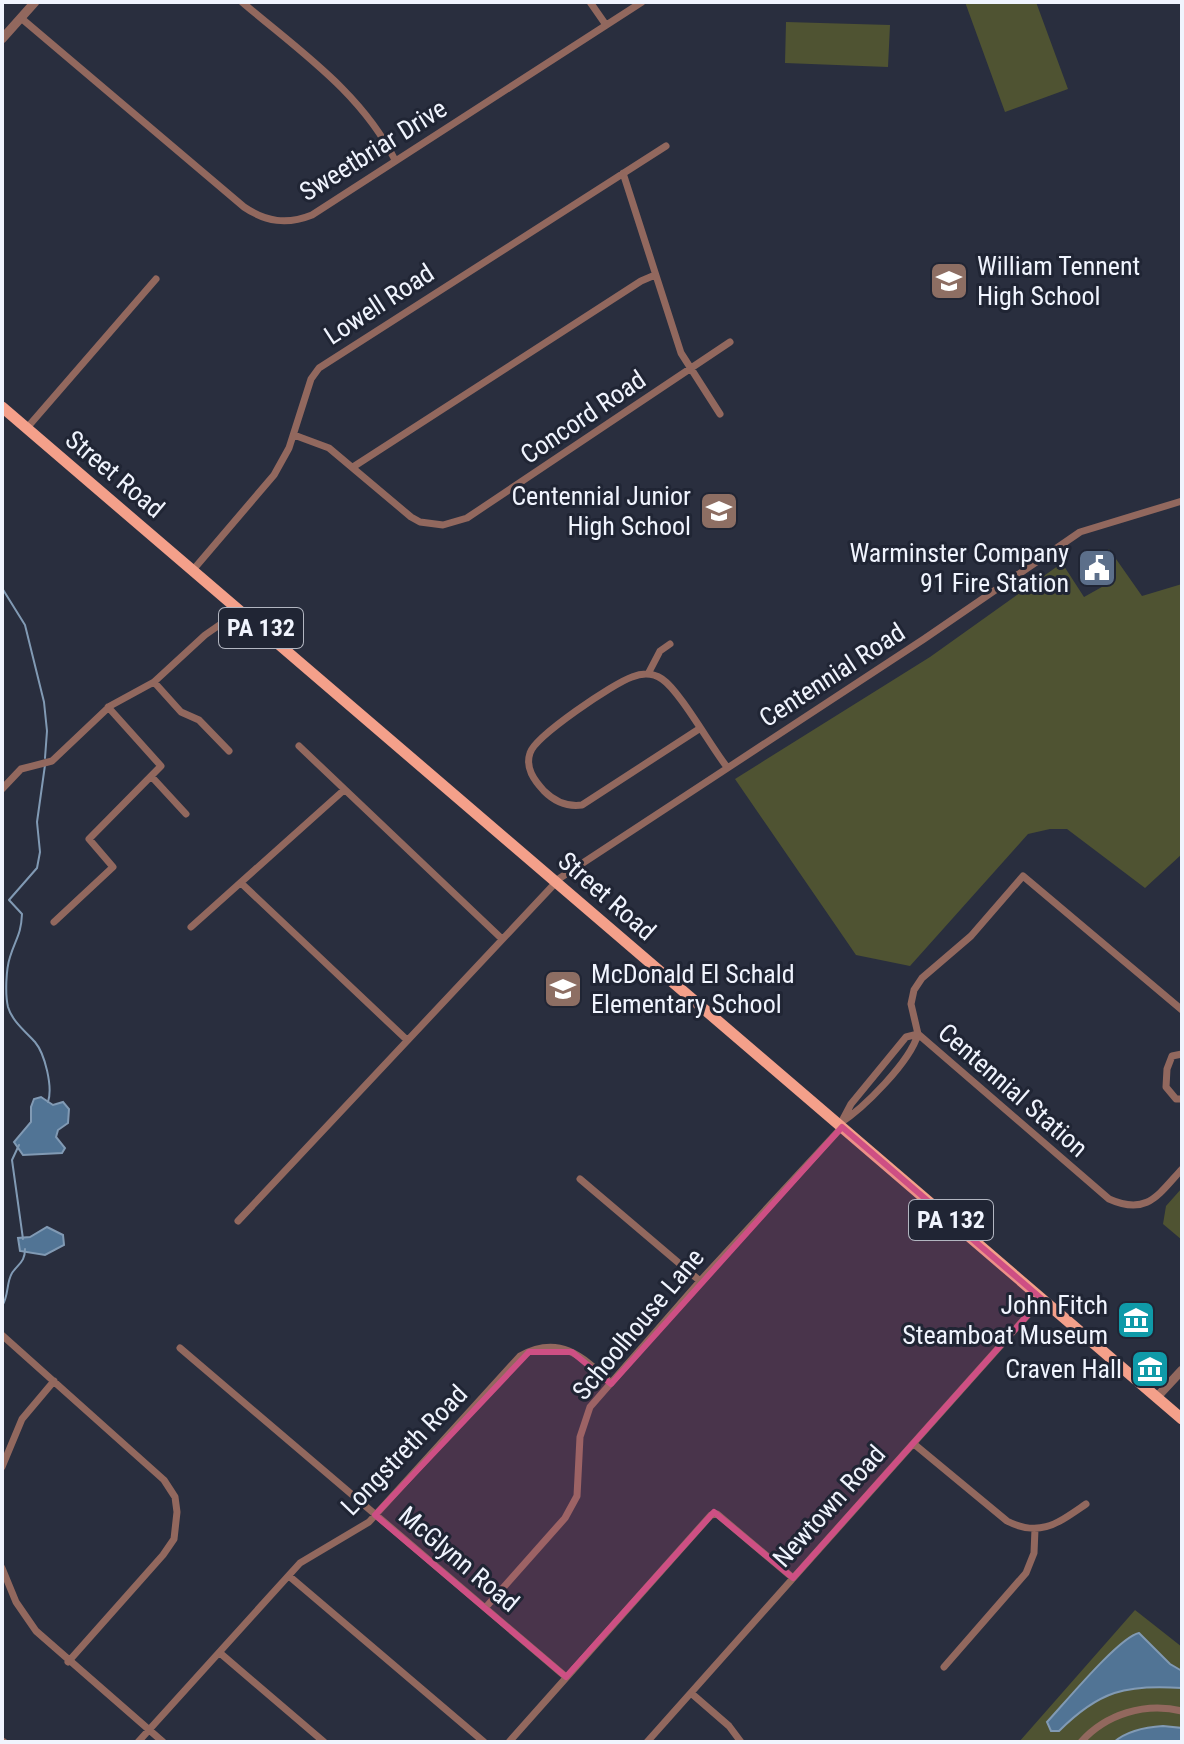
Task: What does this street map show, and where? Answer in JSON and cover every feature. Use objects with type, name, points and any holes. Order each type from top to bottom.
[{"type":"main road","name":"Street Road","points":[[2,407],[1182,1419]]},
{"type":"street","points":[[2,39],[35,2]]},
{"type":"street","points":[[242,2],[350,95],[376,126],[395,160]]},
{"type":"street","points":[[590,2],[606,25]]},
{"type":"street","name":"Sweetbriar Drive","points":[[21,18],[244,207],[263,218],[280,222],[306,217],[642,2]]},
{"type":"street","name":"Lowell Road","points":[[193,570],[274,475],[294,435],[311,379],[319,368],[666,146]]},
{"type":"street","points":[[623,173],[681,353],[720,414]]},
{"type":"street","points":[[353,467],[641,281],[655,275]]},
{"type":"street","points":[[26,429],[156,279]]},
{"type":"street","name":"Concord Road","points":[[294,435],[329,448],[411,517],[429,525],[454,523],[467,518],[730,342]]},
{"type":"street","name":"Centennial Road","points":[[238,1221],[556,881],[924,639],[1080,532],[1182,501]]},
{"type":"street","points":[[2,789],[21,769],[52,761],[108,707],[154,682],[205,635],[241,610]]},
{"type":"street","points":[[648,674],[660,651],[670,644]]},
{"type":"street","points":[[699,729],[582,805],[555,801],[535,781],[529,759],[538,740],[628,678],[648,674],[668,684],[727,767]]},
{"type":"street","points":[[154,682],[181,712],[199,720],[229,751]]},
{"type":"street","points":[[54,922],[113,867],[89,839],[161,766],[108,707]]},
{"type":"street","points":[[299,746],[501,938]]},
{"type":"street","points":[[151,776],[186,814]]},
{"type":"street","points":[[191,927],[344,790]]},
{"type":"street","name":"Centennial Station","points":[[1182,1010],[1023,876],[971,936],[922,978],[914,990],[911,1004],[918,1034],[1109,1199],[1126,1206],[1139,1206],[1154,1198],[1182,1169]]},
{"type":"street","points":[[241,883],[407,1040]]},
{"type":"street","points":[[918,1034],[914,1048],[859,1112],[841,1125],[851,1104],[906,1037],[918,1034]]},
{"type":"street","points":[[1182,1054],[1172,1056],[1167,1069],[1166,1087],[1176,1099],[1182,1099]]},
{"type":"street","name":"Schoolhouse Lane","points":[[486,1607],[571,1510],[577,1496],[581,1428],[590,1407],[841,1125]]},
{"type":"street","points":[[580,1179],[700,1281]]},
{"type":"street","name":"Newtown Road","points":[[647,1742],[1042,1299]]},
{"type":"street","points":[[2,1335],[164,1480],[175,1497],[178,1522],[174,1539],[68,1662]]},
{"type":"street","name":"McGlynn Road","points":[[180,1348],[566,1677]]},
{"type":"street","name":"Longstreth Road","points":[[138,1742],[289,1576],[308,1557],[360,1529],[375,1515],[520,1356],[543,1348],[563,1349],[587,1361],[611,1383]]},
{"type":"street","points":[[1157,1397],[1182,1370]]},
{"type":"street","points":[[2,1467],[22,1419],[54,1381]]},
{"type":"street","points":[[914,1444],[1007,1521],[1035,1529],[1059,1522],[1086,1504]]},
{"type":"street","points":[[509,1742],[711,1515],[717,1514],[793,1578]]},
{"type":"street","points":[[944,1667],[1026,1573],[1034,1553],[1035,1529]]},
{"type":"street","points":[[2,1568],[16,1602],[36,1631],[163,1742]]},
{"type":"street","points":[[289,1576],[484,1742]]},
{"type":"street","points":[[220,1653],[324,1742]]},
{"type":"street","points":[[691,1693],[729,1726],[741,1742]]},
{"type":"street","points":[[1081,1742],[1107,1721],[1132,1710],[1152,1707],[1182,1711]]},
{"type":"highlighted area","points":[[842,1127],[1042,1299],[793,1578],[714,1512],[566,1677],[375,1515],[529,1352],[572,1352],[611,1384]]},
{"type":"green space","points":[[965,2],[1036,2],[1068,89],[1005,112]]},
{"type":"green space","points":[[786,22],[890,25],[888,67],[785,63]]},
{"type":"green space","points":[[1109,549],[1142,596],[1182,584],[1182,854],[1145,888],[1067,829],[1028,834],[910,966],[856,955],[735,779],[930,657],[1062,563],[1084,597],[1109,583],[1105,572],[1109,569],[1098,553]]},
{"type":"green space","points":[[1182,1188],[1182,1240],[1163,1224],[1166,1206]]},
{"type":"green space","points":[[1135,1610],[1182,1647],[1182,1742],[1019,1742]]},
{"type":"water","points":[[41,1097],[53,1105],[63,1102],[69,1109],[68,1123],[58,1130],[56,1137],[65,1148],[62,1153],[23,1155],[14,1142],[31,1122],[34,1099]]},
{"type":"water","points":[[47,1227],[63,1235],[64,1245],[45,1255],[20,1251],[18,1238],[30,1237]]},
{"type":"water","points":[[1139,1633],[1170,1664],[1182,1671],[1182,1688],[1145,1687],[1114,1693],[1087,1707],[1059,1731],[1051,1731],[1047,1722],[1078,1687],[1119,1646]]},
{"type":"water","points":[[1163,1726],[1182,1728],[1182,1742],[1114,1742],[1137,1730]]},
{"type":"waterway","points":[[2,588],[25,625],[44,702],[47,731],[45,758]]},
{"type":"waterway","points":[[45,765],[37,822],[40,852],[37,868],[9,900],[22,914],[9,962],[6,989],[10,1012],[42,1054],[49,1080],[48,1102]]},
{"type":"waterway","points":[[19,1145],[12,1160],[23,1239]]},
{"type":"waterway","points":[[2,1306],[10,1277],[23,1260],[25,1249]]},
{"type":"place","name":"William Tennent High School","points":[[949,281]]},
{"type":"place","name":"Centennial Junior High School","points":[[719,511]]},
{"type":"place","name":"Warminster Company 91 Fire Station","points":[[1097,568]]},
{"type":"place","name":"McDonald El Schald Elementary School","points":[[563,989]]},
{"type":"place","name":"John Fitch Steamboat Museum","points":[[1136,1320]]},
{"type":"place","name":"Craven Hall","points":[[1150,1369]]}]
